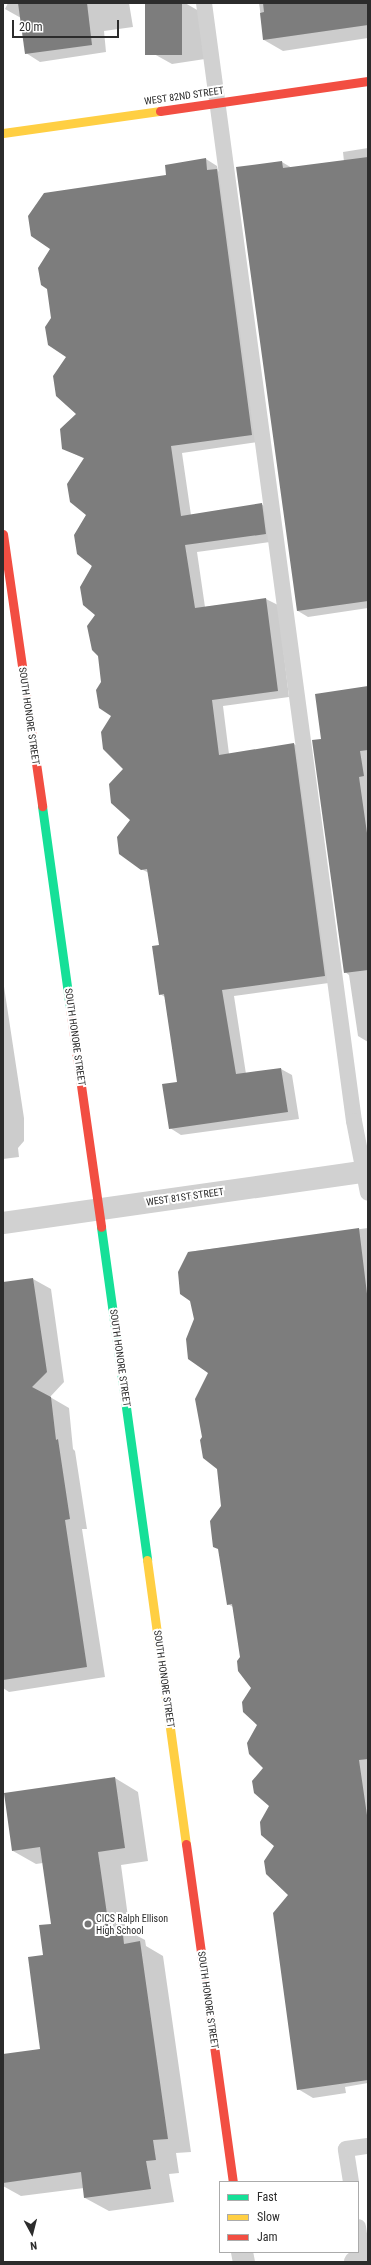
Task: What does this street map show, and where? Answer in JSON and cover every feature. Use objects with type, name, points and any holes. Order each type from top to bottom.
[{"type":"street","name":"WEST 82ND STREET","points":[[3,133],[368,81]]},
{"type":"street","name":"SOUTH HONORE STREET","points":[[3,534],[99,1209],[233,2181]]},
{"type":"street","name":"WEST 81ST STREET","points":[[3,1223],[99,1209],[366,1179]]},
{"type":"lane","points":[[204,3],[352,1106],[366,1179]]},
{"type":"lane","points":[[351,2181],[346,2149],[368,2146]]},
{"type":"lane","points":[[359,2236],[362,2261]]},
{"type":"building","points":[[18,3],[87,3],[92,45],[25,54]]},
{"type":"building","points":[[145,3],[182,3],[182,55],[145,55]]},
{"type":"building","points":[[263,3],[368,3],[368,25],[263,40],[260,13],[264,12]]},
{"type":"building","points":[[368,157],[368,601],[297,611],[236,167],[282,161],[283,168]]},
{"type":"building","points":[[206,158],[207,170],[217,169],[252,435],[171,446],[181,516],[262,503],[266,534],[185,545],[195,608],[266,598],[278,691],[212,700],[219,755],[294,743],[325,976],[222,990],[236,1074],[281,1068],[288,1112],[169,1129],[162,1084],[177,1082],[164,994],[159,995],[152,946],[159,945],[147,869],[141,870],[119,854],[117,837],[130,820],[111,803],[109,784],[123,769],[103,749],[101,732],[111,716],[99,708],[96,690],[101,682],[98,656],[92,650],[87,626],[95,615],[83,605],[80,587],[92,566],[77,554],[74,535],[86,515],[70,502],[67,484],[84,458],[62,449],[60,429],[76,414],[56,396],[53,376],[66,357],[48,345],[45,327],[51,318],[47,289],[41,285],[38,268],[50,249],[31,236],[28,216],[44,193],[166,175],[165,165]]},
{"type":"building","points":[[368,686],[368,750],[360,751],[364,776],[359,777],[368,840],[368,970],[344,973],[312,740],[321,739],[315,694]]},
{"type":"building","points":[[359,1228],[368,1302],[368,1759],[359,1760],[368,1822],[368,2080],[297,2090],[273,1913],[288,1895],[266,1874],[264,1861],[274,1846],[261,1835],[260,1822],[269,1806],[254,1793],[252,1781],[263,1768],[249,1754],[247,1743],[257,1725],[243,1712],[242,1702],[251,1688],[238,1671],[237,1661],[240,1657],[232,1604],[227,1605],[218,1549],[213,1547],[210,1521],[221,1506],[217,1469],[203,1458],[200,1440],[202,1437],[195,1399],[208,1373],[188,1359],[186,1339],[194,1319],[190,1301],[180,1294],[178,1272],[188,1252]]},
{"type":"building","points":[[33,1278],[47,1372],[32,1387],[51,1397],[56,1440],[58,1439],[70,1519],[65,1520],[87,1667],[3,1680],[3,1282]]},
{"type":"building","points":[[115,1777],[125,1848],[98,1852],[109,1928],[122,1926],[124,1944],[140,1941],[168,2139],[153,2140],[156,2160],[146,2161],[151,2189],[84,2198],[81,2172],[3,2183],[3,2054],[40,2049],[28,1957],[43,1955],[39,1925],[51,1924],[40,1847],[12,1851],[4,1793]]},
{"type":"traffic: fast","points":[[42,806],[70,1008]]},
{"type":"traffic: fast","points":[[101,1227],[147,1560]]},
{"type":"traffic: slow","points":[[3,133],[160,111]]},
{"type":"traffic: slow","points":[[147,1560],[186,1844]]},
{"type":"traffic: jam","points":[[160,111],[368,81]]},
{"type":"traffic: jam","points":[[3,534],[42,806]]},
{"type":"traffic: jam","points":[[70,1008],[101,1227]]},
{"type":"traffic: jam","points":[[186,1844],[233,2181]]},
{"type":"place","name":"CICS Ralph Ellison High School","points":[[88,1924]]}]
